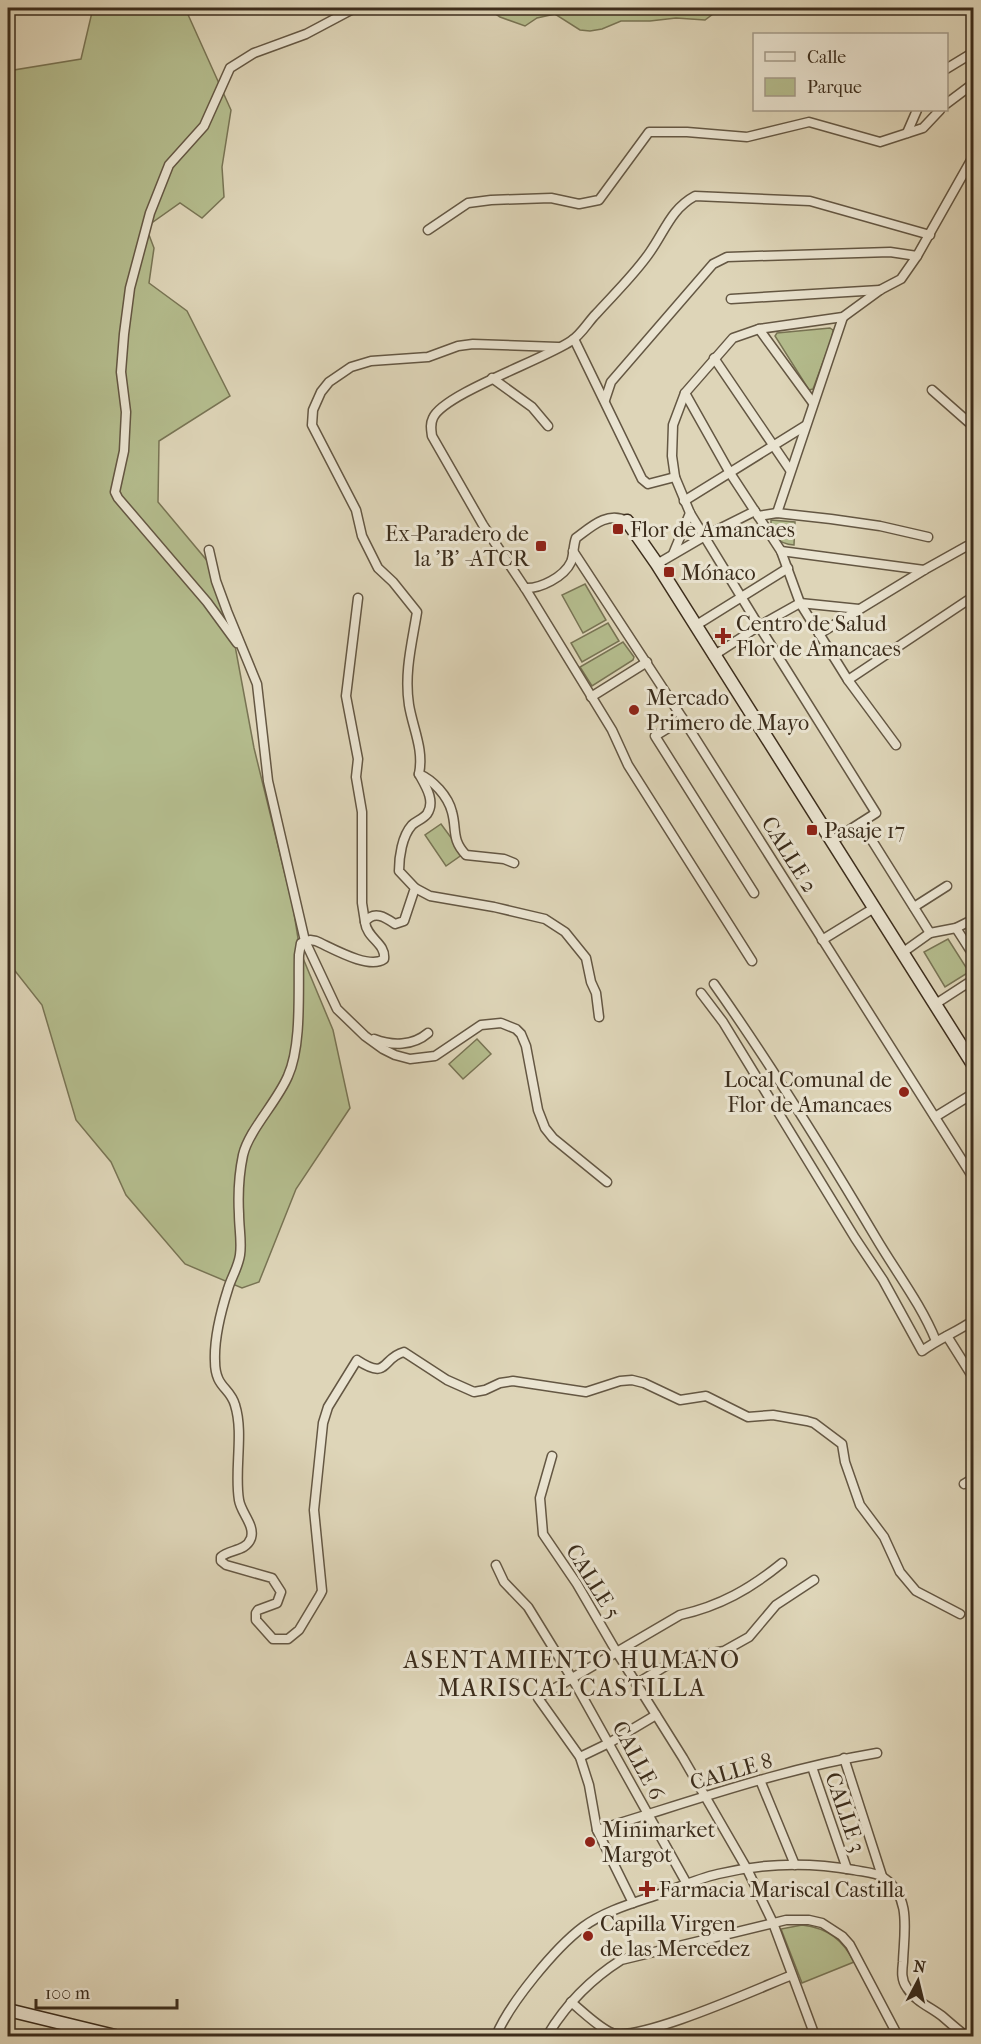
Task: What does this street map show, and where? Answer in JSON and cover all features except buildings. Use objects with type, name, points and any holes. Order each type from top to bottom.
[{"type":"street","points":[[246,656],[207,602],[115,492],[124,451],[126,412],[122,372],[130,288],[150,213],[170,165],[204,126],[230,68],[255,53],[306,34],[355,8]]},
{"type":"street","points":[[948,68],[974,52]]},
{"type":"street","points":[[948,102],[974,83]]},
{"type":"street","points":[[907,133],[917,111]]},
{"type":"street","points":[[428,230],[468,203],[551,198],[579,204],[599,200],[649,132],[687,132],[747,137],[809,122],[880,142],[923,129],[938,111]]},
{"type":"street","points":[[832,842],[876,813],[690,513],[675,477],[672,456],[673,425],[686,393],[733,338],[759,329],[843,316],[880,290],[901,279],[930,235],[974,155]]},
{"type":"street","points":[[752,961],[628,765],[612,730],[525,588],[483,525],[432,436],[433,416],[440,409],[492,378],[562,347],[574,339],[650,252],[665,226],[683,203],[695,196],[810,201],[930,235]]},
{"type":"street","points":[[605,400],[611,382],[712,264],[727,257],[890,252],[917,256]]},
{"type":"street","points":[[731,299],[880,290]]},
{"type":"street","points":[[777,513],[789,470],[843,316]]},
{"type":"street","points":[[759,329],[813,403]]},
{"type":"street","points":[[574,339],[644,482],[648,484],[675,477]]},
{"type":"street","points":[[562,347],[474,344],[458,346],[428,357],[371,361],[351,367],[329,382],[321,392],[313,410],[312,425],[356,510],[362,536],[378,568],[393,582],[417,612],[407,673],[409,705],[420,745],[419,774],[430,794],[429,810],[425,816],[413,824],[405,835],[399,871],[424,894],[545,919],[564,932],[586,958],[596,993],[599,1017]]},
{"type":"street","points":[[714,358],[789,470]]},
{"type":"street","points":[[492,378],[532,407],[548,426]]},
{"type":"street","points":[[932,390],[974,427]]},
{"type":"street","points":[[686,393],[730,473],[780,551],[800,603],[848,680],[897,745]]},
{"type":"street","points":[[684,501],[805,426]]},
{"type":"street","points":[[673,554],[690,513]]},
{"type":"street","points":[[657,564],[705,536],[757,514],[777,513],[880,526],[928,537]]},
{"type":"street","points":[[525,588],[533,589],[563,572],[572,559],[576,538],[601,520],[619,517],[627,521],[657,564],[974,1066]]},
{"type":"street","points":[[819,634],[967,546]]},
{"type":"street","points":[[209,550],[226,610],[257,684],[268,781],[305,941],[338,1009],[365,1036],[395,1055],[423,1059],[444,1052],[481,1025],[501,1023],[516,1029],[526,1046],[538,1110],[545,1128],[553,1138],[607,1182]]},
{"type":"street","name":"CALLE 2","points":[[573,550],[683,719],[974,1179]]},
{"type":"street","points":[[780,551],[924,570]]},
{"type":"street","points":[[695,626],[788,568]]},
{"type":"street","points":[[848,680],[954,612],[974,596]]},
{"type":"street","points":[[358,598],[346,696],[358,759],[356,777],[362,812],[362,903],[368,933],[385,952],[384,959],[368,963],[316,941],[305,941],[301,944],[296,1045],[292,1066],[275,1101],[250,1139],[243,1156],[239,1213],[241,1253],[228,1289],[214,1359],[218,1379],[235,1403],[239,1499],[251,1538],[240,1549],[224,1553],[221,1561],[226,1565],[272,1578],[281,1592],[277,1603],[258,1610],[256,1620],[273,1639],[283,1640],[294,1636],[322,1591],[314,1509],[322,1433],[328,1407],[357,1360],[371,1368],[381,1368],[400,1353],[405,1352],[447,1380],[474,1392],[513,1381],[586,1392],[620,1381],[632,1380],[644,1383],[680,1400],[706,1396],[748,1417],[773,1414],[814,1423],[842,1444],[845,1462],[860,1505],[878,1528],[900,1572],[924,1596],[960,1614]]},
{"type":"street","points":[[713,656],[800,603],[860,609]]},
{"type":"street","points":[[591,697],[646,662]]},
{"type":"street","points":[[683,719],[655,736],[754,893]]},
{"type":"street","points":[[419,774],[438,786],[452,810],[456,841],[466,855],[504,859],[514,863]]},
{"type":"street","points":[[861,822],[930,933]]},
{"type":"street","points":[[914,907],[947,886]]},
{"type":"street","points":[[365,922],[374,915],[384,916],[395,924],[400,924],[404,921],[415,888]]},
{"type":"street","points":[[822,940],[874,908]]},
{"type":"street","points":[[902,953],[930,933],[956,928],[974,919]]},
{"type":"street","points":[[956,928],[974,956]]},
{"type":"street","points":[[934,1005],[974,979]]},
{"type":"street","points":[[714,984],[821,1146],[918,1304],[936,1341]]},
{"type":"street","points":[[701,993],[723,1022],[883,1280],[922,1351],[974,1320]]},
{"type":"street","points":[[365,1036],[382,1042],[408,1044],[420,1040],[428,1032]]},
{"type":"street","points":[[935,1117],[974,1093]]},
{"type":"street","points":[[947,1336],[974,1379]]},
{"type":"street","name":"CALLE 5","points":[[552,1456],[540,1498],[543,1534],[577,1584],[747,1869],[773,1923],[815,2037]]},
{"type":"street","points":[[964,1484],[974,1478]]},
{"type":"street","points":[[633,1903],[597,1830],[589,1785],[580,1757],[538,1698],[680,1615],[705,1609],[733,1598],[759,1582],[782,1563]]},
{"type":"street","name":"CALLE 6","points":[[496,1565],[504,1582],[528,1607],[571,1678],[687,1884]]},
{"type":"street","points":[[636,1684],[677,1659],[724,1651],[749,1637],[776,1605],[814,1580]]},
{"type":"street","points":[[580,1757],[656,1715]]},
{"type":"street","name":"CALLE 8","points":[[597,1830],[760,1780],[844,1758],[877,1753]]},
{"type":"street","points":[[844,1758],[882,1876]]},
{"type":"street","name":"CALLE 3","points":[[812,1767],[847,1869]]},
{"type":"street","points":[[760,1780],[795,1864]]},
{"type":"street","points":[[496,2037],[513,2004],[562,1946],[591,1922],[633,1903],[718,1874],[795,1864],[847,1869],[882,1876],[891,1883],[904,1904],[902,1978],[907,1988],[927,2008],[939,2014],[966,2037]]},
{"type":"street","points":[[547,2037],[571,2002],[621,1960],[796,1919],[822,1923],[842,1936],[859,1959],[898,2037]]},
{"type":"street","points":[[571,2002],[612,2033],[633,2034],[714,2007],[792,1975]]},
{"type":"street","points":[[8,2010],[115,2037]]},
{"type":"green space","points":[[93,8],[185,8],[231,110],[222,167],[224,197],[202,218],[180,203],[146,227],[154,248],[149,283],[187,311],[230,396],[159,441],[158,502],[209,563],[228,608],[254,748],[293,907],[300,951],[333,1030],[350,1108],[296,1189],[259,1282],[242,1288],[185,1264],[126,1195],[111,1162],[76,1120],[42,1005],[8,962],[8,71],[81,59]]},
{"type":"green space","points":[[487,8],[721,8],[705,20],[676,18],[621,21],[590,31],[580,30],[555,14],[537,18],[525,26],[500,17]]},
{"type":"green space","points":[[830,328],[833,330],[832,338],[813,389],[809,390],[775,336],[777,333]]},
{"type":"green space","points":[[771,520],[795,522],[794,545],[776,538]]},
{"type":"green space","points":[[585,584],[606,620],[583,633],[562,595]]},
{"type":"green space","points":[[608,623],[619,641],[582,662],[571,643]]},
{"type":"green space","points":[[623,642],[634,657],[633,660],[592,686],[580,667]]},
{"type":"green space","points":[[441,824],[463,854],[446,866],[425,835]]},
{"type":"green space","points":[[948,939],[969,972],[945,987],[924,952]]},
{"type":"green space","points":[[477,1039],[491,1054],[463,1079],[449,1064]]},
{"type":"green space","points":[[802,1925],[820,1929],[834,1936],[845,1947],[854,1962],[802,1983],[781,1929]]},
{"type":"place","name":"Flor de Amancaes","points":[[618,529]]},
{"type":"place","name":"Ex-Paradero de la 'B' -ATCR","points":[[541,546]]},
{"type":"place","name":"Mónaco","points":[[669,572]]},
{"type":"place","name":"Centro de Salud Flor de Amancaes","points":[[723,636]]},
{"type":"place","name":"Mercado Primero de Mayo","points":[[634,710]]},
{"type":"place","name":"Pasaje 17","points":[[812,830]]},
{"type":"place","name":"Local Comunal de Flor de Amancaes","points":[[904,1092]]},
{"type":"place","name":"Minimarket Margot","points":[[590,1842]]},
{"type":"place","name":"Farmacia Mariscal Castilla","points":[[647,1889]]},
{"type":"place","name":"Capilla Virgen de las Mercedez","points":[[588,1936]]},
{"type":"district","name":"ASENTAMIENTO HUMANO MARISCAL CASTILLA","points":[[572,1674]]}]
